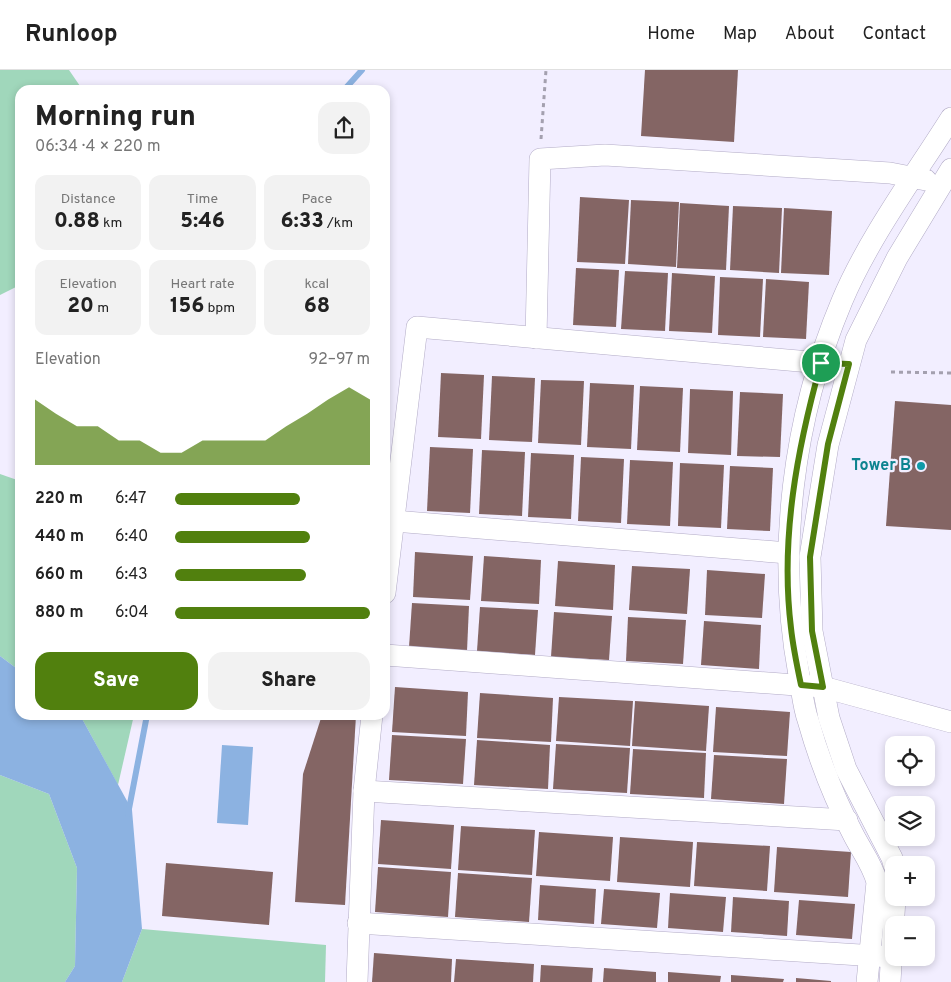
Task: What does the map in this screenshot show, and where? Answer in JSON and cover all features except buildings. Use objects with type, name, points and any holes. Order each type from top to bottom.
[{"type":"street","points":[[867,982],[868,955],[877,882],[872,866],[847,820],[824,770],[807,718],[791,630],[788,553],[794,478],[803,428],[821,363],[842,300],[874,241],[951,118]]},
{"type":"street","points":[[536,338],[540,159],[606,155],[947,178],[884,282],[856,340],[828,444],[810,557],[812,631],[829,718],[846,769],[890,856]]},
{"type":"street","points":[[390,553],[417,327],[849,364]]},
{"type":"street","points":[[394,521],[788,553]]},
{"type":"street","points":[[390,655],[823,687],[951,722]]},
{"type":"street","points":[[357,982],[364,791],[371,720]]},
{"type":"street","points":[[364,791],[847,820]]},
{"type":"street","points":[[358,923],[885,956]]},
{"type":"street","points":[[890,982],[891,966]]},
{"type":"path","points":[[540,159],[546,70]]},
{"type":"path","points":[[892,372],[951,373]]},
{"type":"green space","points":[[0,70],[69,70],[79,85],[15,85],[15,288],[0,295]]},
{"type":"green space","points":[[0,474],[15,479],[15,667],[0,656]]},
{"type":"green space","points":[[83,720],[133,720],[118,785]]},
{"type":"green space","points":[[0,775],[49,794],[77,868],[75,966],[65,982],[0,982]]},
{"type":"green space","points":[[142,929],[326,945],[325,982],[122,982]]},
{"type":"water","points":[[0,656],[15,667],[15,720],[83,720],[132,810],[142,929],[122,982],[65,982],[75,966],[77,868],[49,794],[0,775]]},
{"type":"water","points":[[222,745],[253,747],[248,825],[217,823]]},
{"type":"waterway","points":[[348,85],[362,70]]},
{"type":"waterway","points":[[128,814],[146,720]]},
{"type":"place","name":"Tower B","points":[[921,466]]},
{"type":"route","points":[[821,363],[849,364],[828,444],[810,557],[812,631],[823,687],[801,685],[791,630],[788,594],[788,553],[794,478],[803,428],[821,363]]}]
